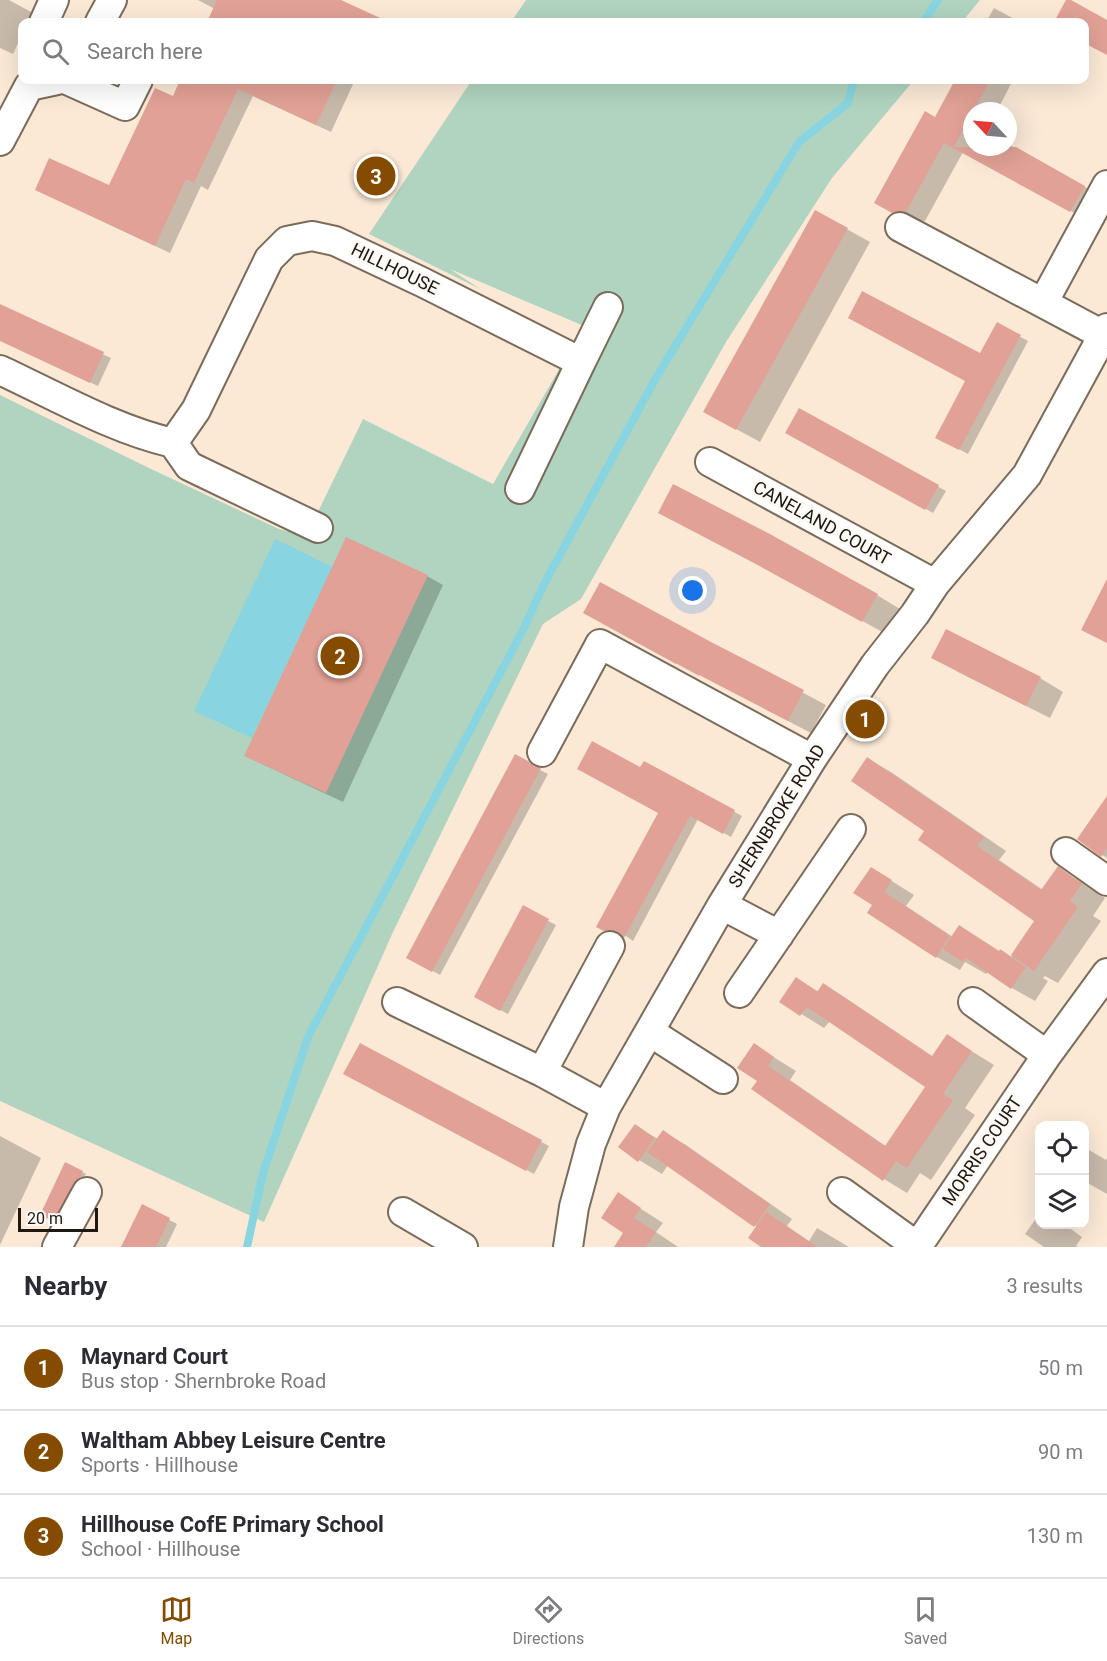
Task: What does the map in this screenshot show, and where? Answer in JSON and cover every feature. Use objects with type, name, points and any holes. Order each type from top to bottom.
[{"type":"street","points":[[46,18],[54,0]]},
{"type":"street","points":[[0,141],[25,91],[45,84]]},
{"type":"street","points":[[76,84],[124,106],[136,84]]},
{"type":"street","points":[[1043,303],[1107,185]]},
{"type":"street","points":[[900,227],[1043,303],[1105,331]]},
{"type":"street","name":"HILLHOUSE","points":[[173,443],[196,410],[269,259],[287,241],[312,236],[335,241],[581,362]]},
{"type":"street","points":[[520,489],[608,307]]},
{"type":"street","name":"SHERNBROKE ROAD","points":[[568,1247],[574,1206],[591,1144],[606,1107],[722,905],[812,759],[868,674],[915,614],[934,584],[1027,475],[1105,331]]},
{"type":"street","points":[[0,370],[99,416],[150,437],[173,443],[189,466],[318,528]]},
{"type":"street","name":"CANELAND COURT","points":[[710,462],[934,584]]},
{"type":"street","points":[[542,752],[600,644],[812,759]]},
{"type":"street","points":[[739,993],[851,829]]},
{"type":"street","points":[[1066,852],[1107,881]]},
{"type":"street","points":[[722,905],[779,935]]},
{"type":"street","points":[[542,1072],[610,946]]},
{"type":"street","name":"MORRIS COURT","points":[[917,1247],[1047,1055],[1107,973]]},
{"type":"street","points":[[397,1002],[542,1072],[606,1107]]},
{"type":"street","points":[[973,1002],[1047,1055]]},
{"type":"street","points":[[650,1032],[723,1079]]},
{"type":"street","points":[[57,1247],[87,1191]]},
{"type":"street","points":[[842,1192],[917,1247]]},
{"type":"street","points":[[403,1212],[464,1247]]},
{"type":"green space","points":[[526,0],[980,0],[965,18],[514,18]]},
{"type":"green space","points":[[469,84],[911,84],[832,178],[726,342],[581,599],[543,624],[393,932],[264,1222],[0,1101],[0,395],[279,529],[302,535],[317,514],[363,419],[493,484],[584,326],[450,269],[480,289],[369,234]]},
{"type":"water","points":[[275,539],[333,567],[252,738],[194,711]]},
{"type":"building","points":[[217,0],[341,0],[380,18],[209,18]]},
{"type":"building","points":[[1066,0],[1071,0],[1107,20],[1107,55],[1089,46],[1089,18],[1056,18]]},
{"type":"building","points":[[178,84],[335,84],[316,125],[238,89],[194,183],[186,179],[155,246],[35,190],[49,158],[109,185],[155,88],[173,96]]},
{"type":"building","points":[[953,84],[988,84],[978,102],[963,102],[963,130],[954,147],[963,147],[963,153],[944,143],[906,212],[892,213],[874,203],[925,111],[935,117]]},
{"type":"building","points":[[1017,148],[1085,186],[1070,212],[968,156],[1017,156]]},
{"type":"building","points":[[815,210],[848,228],[736,430],[703,412]]},
{"type":"building","points":[[862,291],[980,353],[997,322],[1021,335],[959,450],[935,438],[965,381],[848,318]]},
{"type":"building","points":[[0,304],[104,352],[90,383],[0,341]]},
{"type":"building","points":[[799,408],[939,485],[925,510],[785,433]]},
{"type":"building","points":[[673,484],[878,594],[862,622],[658,513]]},
{"type":"building","points":[[346,537],[428,575],[326,793],[244,756]]},
{"type":"building","points":[[1107,579],[1107,643],[1081,630]]},
{"type":"building","points":[[600,582],[804,690],[788,721],[583,613]]},
{"type":"building","points":[[946,629],[1041,677],[1026,706],[931,658]]},
{"type":"building","points":[[592,741],[640,767],[644,761],[735,810],[723,834],[690,816],[624,938],[617,931],[604,931],[596,927],[658,813],[577,769]]},
{"type":"building","points":[[515,754],[541,768],[432,972],[406,958]]},
{"type":"building","points":[[867,757],[984,837],[977,846],[1041,890],[1058,866],[1082,884],[1070,901],[1078,907],[1034,971],[1011,955],[1034,921],[918,840],[924,831],[851,781]]},
{"type":"building","points":[[1107,796],[1107,848],[1101,857],[1077,839]]},
{"type":"building","points":[[871,867],[892,880],[884,892],[950,936],[936,958],[867,913],[872,905],[853,893]]},
{"type":"building","points":[[523,905],[549,919],[500,1011],[474,997]]},
{"type":"building","points":[[959,925],[1026,967],[1011,989],[966,958],[963,962],[943,949]]},
{"type":"building","points":[[796,977],[818,992],[800,1016],[779,1002]]},
{"type":"building","points":[[823,983],[932,1056],[947,1034],[972,1051],[943,1094],[953,1100],[907,1168],[896,1161],[883,1181],[751,1089],[757,1081],[737,1068],[754,1043],[774,1057],[768,1066],[885,1146],[925,1087],[807,1007]]},
{"type":"building","points":[[360,1043],[542,1140],[526,1171],[343,1074]]},
{"type":"building","points":[[635,1124],[655,1138],[638,1162],[618,1147]]},
{"type":"building","points":[[663,1130],[770,1204],[754,1227],[647,1152]]},
{"type":"building","points":[[65,1162],[83,1171],[73,1184],[53,1221],[40,1215]]},
{"type":"building","points":[[618,1192],[641,1208],[634,1218],[656,1232],[646,1247],[614,1247],[623,1233],[601,1218]]},
{"type":"building","points":[[142,1204],[170,1218],[156,1247],[121,1247]]},
{"type":"building","points":[[766,1212],[817,1247],[761,1247],[748,1238]]},
{"type":"waterway","points":[[926,18],[938,0]]},
{"type":"waterway","points":[[247,1247],[263,1173],[308,1037],[523,630],[543,586],[657,376],[799,142],[848,103],[853,84]]},
{"type":"place","name":"Hillhouse CofE Primary School","points":[[376,176]]},
{"type":"place","name":"Waltham Abbey Leisure Centre","points":[[340,656]]},
{"type":"place","name":"Maynard Court","points":[[865,719]]}]
